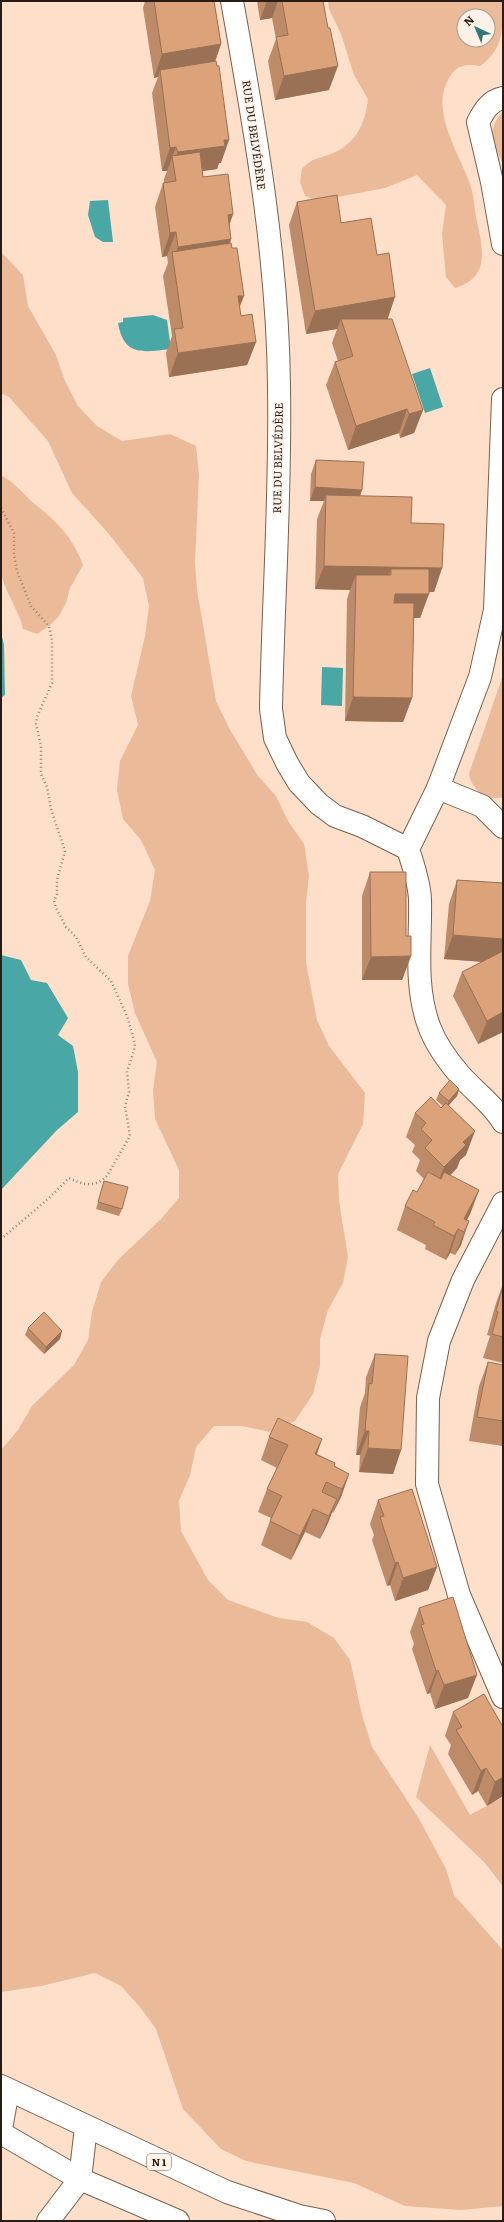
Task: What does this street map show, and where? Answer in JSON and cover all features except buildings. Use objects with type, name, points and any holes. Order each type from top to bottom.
[{"type":"street","name":"RUE DU BELVÉDÈRE","points":[[232,1],[245,70],[270,242],[279,386],[271,709],[275,738],[299,783],[319,804],[335,816],[362,826],[408,849]]},
{"type":"street","points":[[503,98],[495,100],[484,110],[478,122],[492,182],[503,244]]},
{"type":"street","points":[[503,399],[495,610],[480,678],[438,788],[408,849],[416,873],[420,898],[418,958],[422,1000],[429,1025],[445,1056],[460,1075],[498,1113],[503,1122]]},
{"type":"street","points":[[438,788],[482,806],[503,827]]},
{"type":"street","points":[[503,1204],[463,1280],[439,1341],[428,1398],[427,1484],[459,1595],[503,1697]]},
{"type":"street","points":[[1,2129],[5,2088]]},
{"type":"street","name":"N 1","points":[[5,2088],[227,2192],[299,2216],[324,2221]]},
{"type":"street","points":[[48,2221],[80,2179],[86,2127]]},
{"type":"street","points":[[1,2132],[80,2179],[178,2221]]},
{"type":"path","points":[[1,508],[14,533],[14,555],[17,571],[31,606],[49,626],[52,640],[52,683],[37,717],[36,724],[41,746],[42,774],[48,787],[51,809],[65,851],[57,880],[57,894],[54,901],[66,927],[79,943],[86,957],[112,981],[127,1016],[135,1044],[127,1071],[129,1092],[125,1106],[130,1136],[107,1176],[102,1181],[89,1185],[69,1178],[48,1199],[1,1238]]},
{"type":"shaded area","points":[[328,1],[503,1],[502,29],[498,45],[494,52],[480,66],[464,66],[454,71],[445,88],[442,102],[448,131],[473,194],[482,249],[482,259],[479,268],[475,276],[467,283],[455,288],[446,277],[442,234],[446,205],[417,175],[385,188],[318,201],[305,196],[300,182],[302,169],[314,160],[337,151],[352,140],[361,126],[367,109],[368,99],[354,75],[341,34],[329,9]]},
{"type":"shaded area","points":[[503,112],[503,164],[494,144],[493,131],[497,119]]},
{"type":"shaded area","points":[[1,252],[23,275],[28,306],[56,355],[65,381],[78,406],[97,426],[122,441],[170,434],[196,446],[199,475],[195,562],[197,590],[216,701],[229,728],[258,776],[276,796],[288,821],[304,844],[309,876],[306,903],[306,963],[317,1020],[329,1046],[365,1093],[363,1124],[338,1174],[339,1201],[348,1257],[343,1283],[328,1310],[320,1339],[320,1366],[313,1394],[295,1421],[270,1432],[242,1426],[214,1426],[196,1447],[190,1475],[179,1501],[181,1531],[208,1580],[228,1600],[279,1618],[307,1622],[334,1638],[350,1660],[362,1715],[372,1747],[418,1817],[446,1869],[454,1895],[503,1950],[503,2206],[461,2210],[405,2206],[354,2183],[246,2161],[221,2149],[183,2109],[156,2029],[140,2007],[121,1986],[95,1973],[41,1986],[1,1992],[1,1450],[18,1430],[32,1406],[74,1365],[88,1340],[92,1312],[101,1282],[118,1260],[161,1219],[179,1198],[179,1170],[155,1119],[153,1090],[157,1062],[135,1013],[128,984],[128,956],[150,901],[155,870],[141,840],[123,819],[117,790],[120,761],[138,725],[131,696],[145,636],[149,606],[143,578],[109,534],[72,493],[48,441],[9,397],[1,393]]},
{"type":"shaded area","points":[[1,475],[16,486],[61,528],[73,544],[83,565],[70,588],[66,603],[59,616],[49,626],[37,634],[23,629],[2,577]]},
{"type":"shaded area","points":[[503,675],[503,797],[491,798],[477,790],[473,785],[469,774]]},
{"type":"shaded area","points":[[430,1745],[470,1815],[503,1797],[503,1886],[484,1862],[416,1797]]},
{"type":"water","points":[[108,200],[113,242],[103,242],[95,237],[88,215],[90,201]]},
{"type":"water","points":[[153,315],[167,320],[171,349],[144,351],[136,350],[130,347],[125,342],[121,334],[118,323],[123,322],[123,318]]},
{"type":"water","points":[[430,368],[443,407],[425,413],[412,374]]},
{"type":"water","points":[[1,632],[4,645],[5,695],[1,698]]},
{"type":"water","points":[[322,667],[343,668],[342,706],[321,705]]},
{"type":"water","points":[[1,955],[21,960],[31,980],[47,983],[68,1018],[58,1035],[73,1046],[78,1072],[78,1112],[57,1130],[1,1190]]}]
